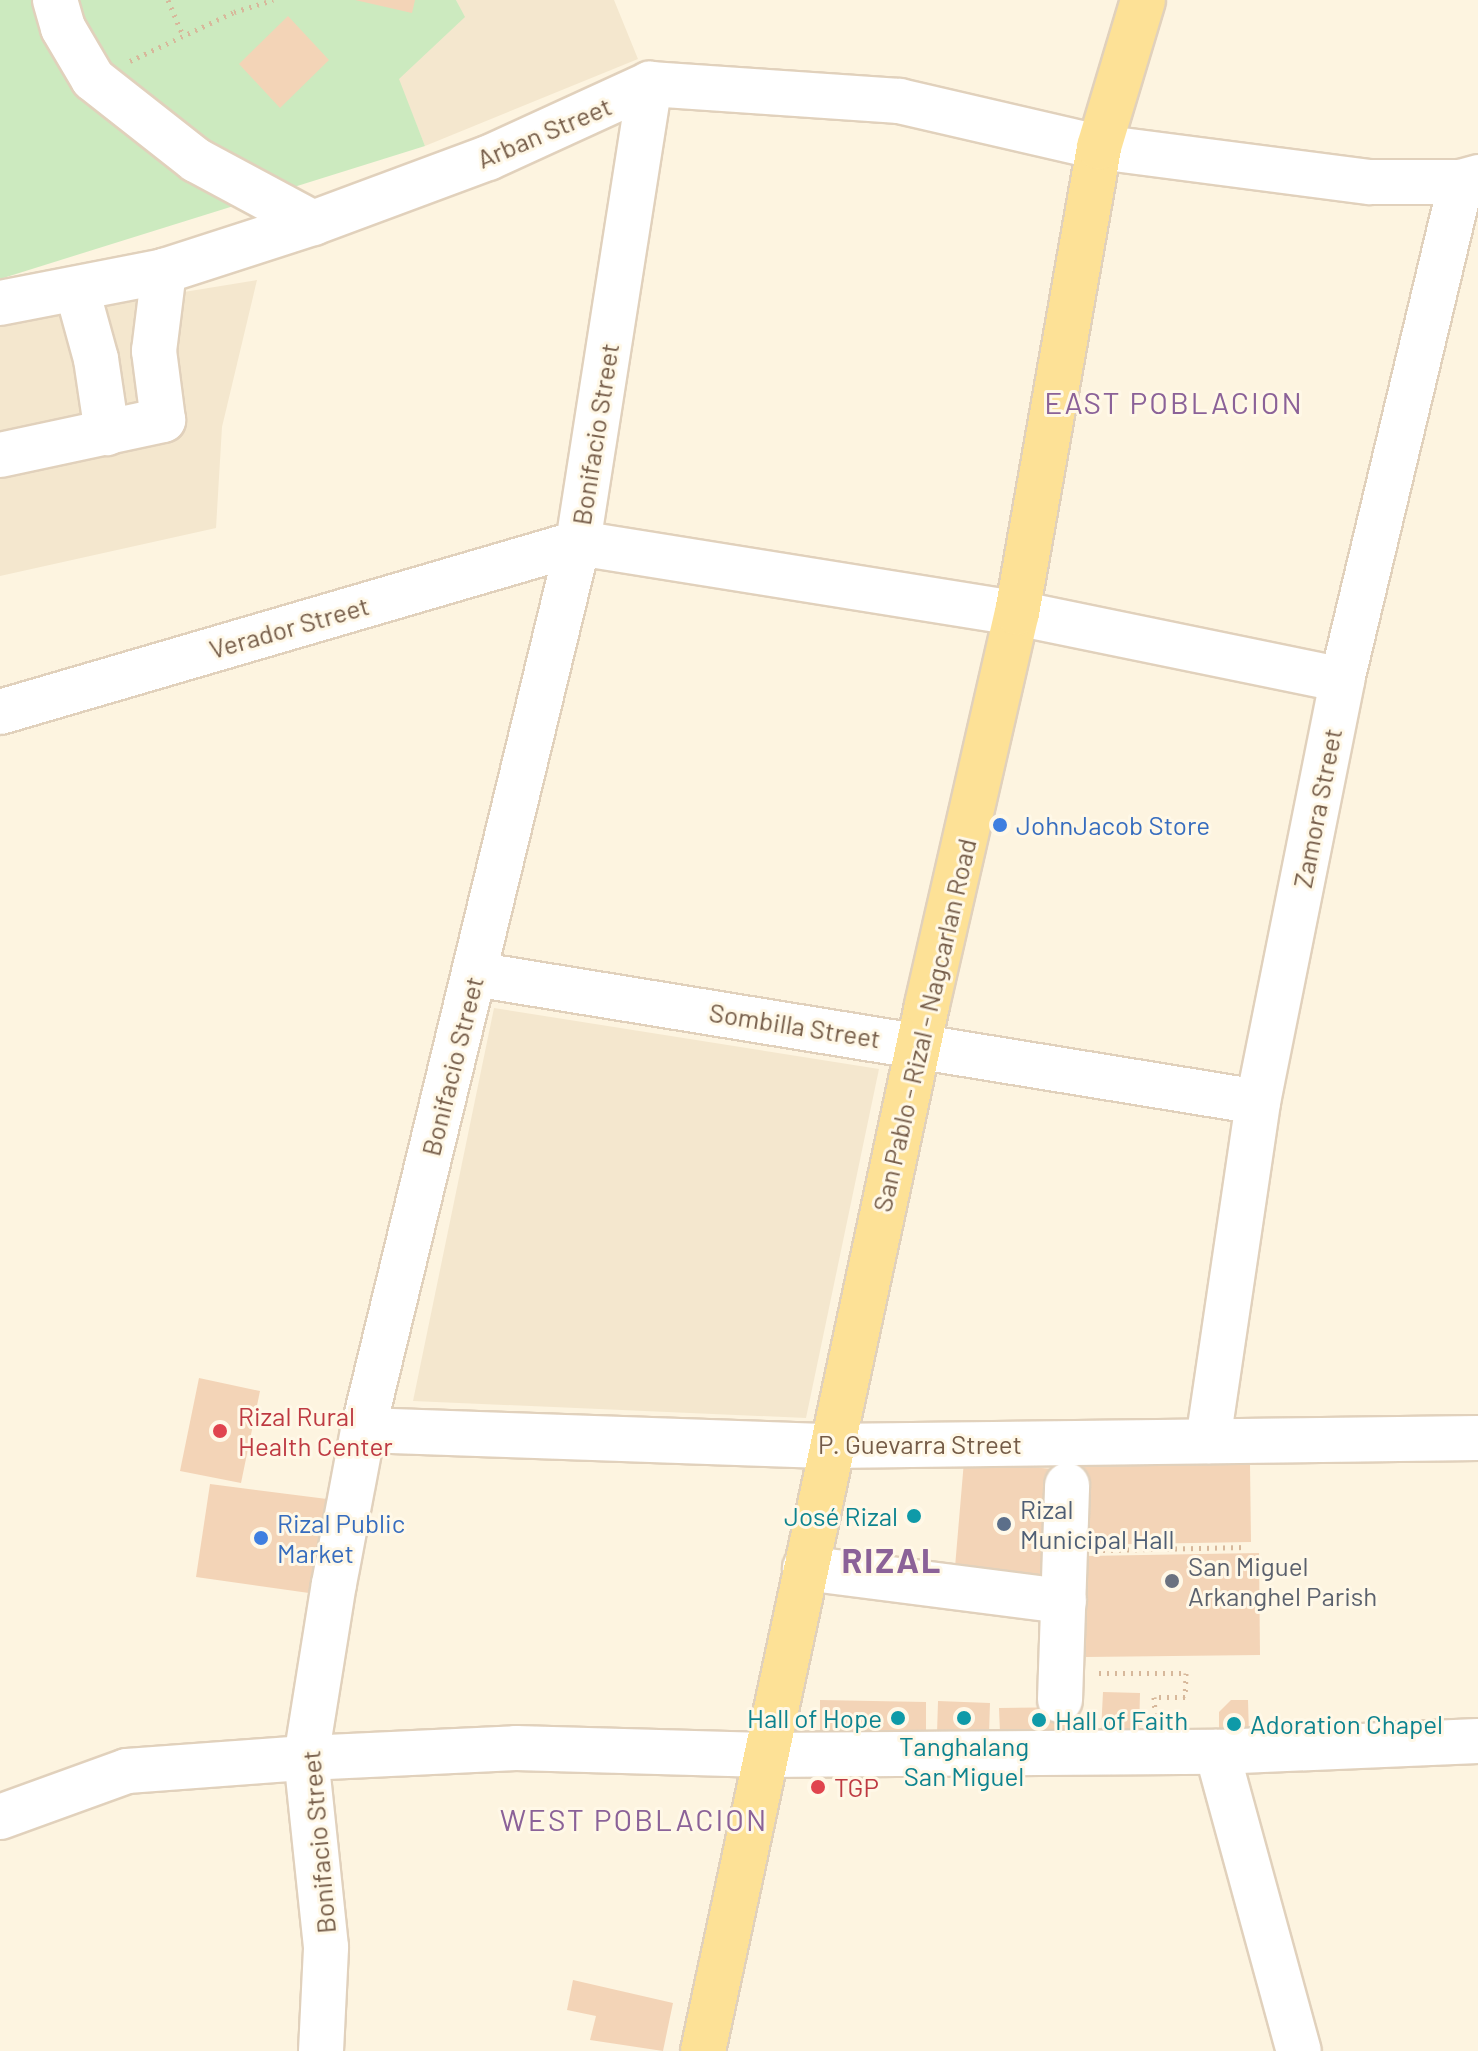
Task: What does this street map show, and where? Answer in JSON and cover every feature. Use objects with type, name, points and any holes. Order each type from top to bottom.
[{"type":"main road","name":"San Pablo - Rizal - Nagcarlan Road","points":[[703,2051],[831,1446],[1017,613],[1099,147],[1143,0]]},
{"type":"street","points":[[55,0],[63,28],[93,79],[196,160],[313,223]]},
{"type":"street","name":"Arban Street","points":[[0,303],[164,271],[313,223],[488,158],[650,84],[899,101],[1099,147],[1370,182],[1470,179]]},
{"type":"street","name":"Bonifacio Street","points":[[321,2051],[326,1947],[306,1758],[363,1430],[578,543],[650,84]]},
{"type":"street","name":"Zamora Street","points":[[1208,1441],[1258,1102],[1342,680],[1470,179]]},
{"type":"street","points":[[0,455],[163,420],[154,351],[164,271]]},
{"type":"street","points":[[77,290],[96,359],[107,433]]},
{"type":"street","points":[[578,543],[1017,613],[1342,680]]},
{"type":"street","name":"Verador Street","points":[[0,712],[578,543]]},
{"type":"street","name":"Sombilla Street","points":[[474,974],[919,1044],[1258,1102]]},
{"type":"street","name":"P. Guevarra Street","points":[[363,1430],[831,1446],[1478,1438]]},
{"type":"street","points":[[1061,1686],[1067,1485]]},
{"type":"street","points":[[805,1568],[1064,1601]]},
{"type":"street","points":[[0,1817],[127,1771],[306,1758],[516,1748],[765,1755],[1217,1752],[1478,1741]]},
{"type":"street","points":[[1217,1752],[1299,2051]]},
{"type":"path","points":[[168,0],[183,36]]},
{"type":"path","points":[[93,79],[183,36],[273,0]]},
{"type":"path","points":[[1066,1551],[1247,1547]]},
{"type":"path","points":[[1061,1686],[1186,1673],[1185,1697],[1154,1697],[1155,1719]]},
{"type":"shaded area","points":[[456,0],[614,0],[638,59],[425,146],[398,79],[464,17]]},
{"type":"shaded area","points":[[257,280],[222,427],[216,528],[0,576],[0,322]]},
{"type":"shaded area","points":[[494,1008],[879,1069],[806,1418],[413,1401]]},
{"type":"green space","points":[[0,0],[456,0],[465,17],[399,79],[425,146],[0,279]]},
{"type":"building","points":[[355,0],[415,0],[412,13]]},
{"type":"building","points":[[288,16],[329,60],[280,108],[239,64]]},
{"type":"building","name":"Rizal Rural Health Center","points":[[199,1378],[260,1391],[241,1483],[180,1471]]},
{"type":"building","name":"Rizal Municipal Hall","points":[[964,1461],[1053,1469],[1043,1587],[954,1579]]},
{"type":"building","points":[[1250,1464],[1251,1542],[1076,1545],[1075,1467]]},
{"type":"building","name":"Rizal Public Market","points":[[210,1484],[327,1499],[309,1593],[196,1577]]},
{"type":"building","name":"San Miguel Arkanghel Parish","points":[[1259,1553],[1260,1655],[1086,1657],[1085,1556]]},
{"type":"building","points":[[1103,1692],[1140,1693],[1139,1733],[1101,1732]]},
{"type":"building","points":[[820,1700],[926,1702],[926,1735],[820,1733]]},
{"type":"building","name":"Adoration Chapel","points":[[1231,1700],[1248,1700],[1249,1735],[1219,1737],[1219,1712]]},
{"type":"building","name":"Tanghalang San Miguel","points":[[938,1701],[990,1703],[989,1734],[937,1733]]},
{"type":"building","name":"Hall of Faith","points":[[1078,1707],[1079,1731],[1000,1733],[999,1708]]},
{"type":"building","points":[[573,1980],[673,2003],[663,2051],[590,2040],[596,2016],[567,2010]]},
{"type":"place","name":"JohnJacob Store","points":[[1000,825]]},
{"type":"place","name":"Rizal Rural Health Center","points":[[220,1431]]},
{"type":"place","name":"José Rizal","points":[[914,1516]]},
{"type":"place","name":"Rizal Municipal Hall","points":[[1004,1524]]},
{"type":"place","name":"Rizal Public Market","points":[[261,1538]]},
{"type":"place","name":"San Miguel Arkanghel Parish","points":[[1172,1581]]},
{"type":"place","name":"Hall of Hope","points":[[898,1718]]},
{"type":"place","name":"Tanghalang San Miguel","points":[[964,1718]]},
{"type":"place","name":"Hall of Faith","points":[[1039,1720]]},
{"type":"place","name":"Adoration Chapel","points":[[1234,1724]]},
{"type":"place","name":"TGP","points":[[818,1787]]},
{"type":"district","name":"EAST POBLACION","points":[[1174,402]]},
{"type":"district","name":"RIZAL","points":[[892,1560]]},
{"type":"district","name":"WEST POBLACION","points":[[634,1819]]}]
